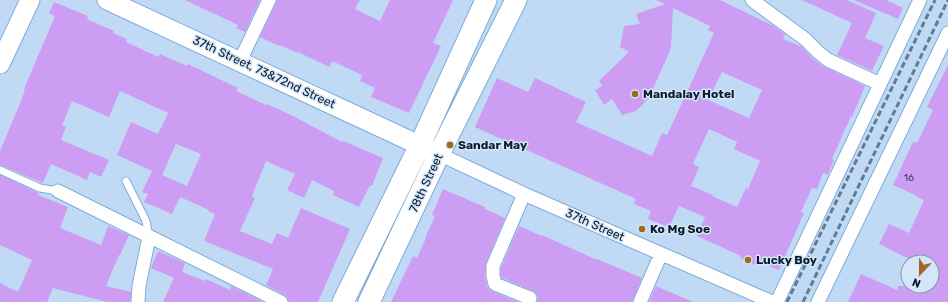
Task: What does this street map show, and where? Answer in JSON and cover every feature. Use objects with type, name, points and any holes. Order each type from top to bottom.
[{"type":"main road","name":"78th Street","points":[[343,302],[420,145],[486,0]]},
{"type":"main road","name":"78th Street","points":[[369,302],[439,154],[516,0]]},
{"type":"street","points":[[0,64],[30,0]]},
{"type":"street","name":"37th Street, 73&72nd Street","points":[[107,0],[420,145]]},
{"type":"street","points":[[240,61],[269,0]]},
{"type":"street","points":[[752,0],[805,39],[828,60],[880,84]]},
{"type":"street","points":[[777,302],[920,0]]},
{"type":"street","points":[[818,302],[948,33]]},
{"type":"street","name":"37th Street","points":[[420,145],[524,194],[772,302]]},
{"type":"street","points":[[58,191],[281,302]]},
{"type":"street","points":[[524,194],[493,266],[493,276],[495,284],[530,298]]},
{"type":"street","points":[[138,302],[139,286],[149,237]]},
{"type":"street","points":[[640,302],[661,254]]},
{"type":"lane","points":[[0,170],[40,188],[58,191]]},
{"type":"lane","points":[[126,181],[146,221],[149,237]]},
{"type":"building","points":[[185,0],[260,0],[245,32],[236,28],[238,25]]},
{"type":"building","points":[[277,0],[360,0],[355,9],[380,21],[390,0],[453,0],[433,43],[441,46],[409,113],[371,97],[375,88],[360,81],[362,75],[332,61],[329,67],[298,52],[297,53],[280,45],[279,46],[260,37]]},
{"type":"building","points":[[656,0],[720,0],[772,25],[785,34],[783,39],[802,47],[812,58],[823,66],[865,86],[832,159],[834,160],[828,175],[823,173],[817,189],[812,188],[801,212],[804,213],[779,270],[758,261],[755,265],[740,258],[741,256],[697,236],[705,217],[679,206],[669,227],[648,219],[651,211],[634,204],[636,199],[475,127],[497,78],[528,92],[535,78],[586,102],[576,122],[652,156],[662,133],[667,135],[714,33],[708,30],[710,26],[673,8],[671,48],[649,98],[636,111],[622,115],[612,99],[604,105],[595,90],[602,86],[599,81],[629,52],[620,47],[624,26],[640,24],[636,14],[665,4]],"holes":[[[722,72],[762,90],[749,118],[708,100]],[[709,129],[737,142],[734,149],[760,161],[748,189],[746,188],[737,207],[691,186],[699,167],[693,164]]]},
{"type":"building","points":[[802,0],[847,0],[876,13],[865,38],[884,46],[872,71],[837,55],[852,23]]},
{"type":"building","points":[[854,0],[886,0],[903,8],[898,19]]},
{"type":"building","points":[[54,2],[88,16],[87,19],[114,31],[113,33],[127,39],[126,42],[158,57],[160,54],[187,66],[188,64],[238,88],[236,91],[293,116],[342,142],[343,141],[383,158],[372,186],[370,185],[359,207],[333,195],[334,191],[312,180],[304,198],[287,190],[295,174],[266,161],[252,196],[255,198],[240,231],[272,244],[277,233],[288,238],[301,208],[350,229],[318,302],[289,302],[285,295],[266,285],[273,269],[204,241],[215,214],[208,211],[209,210],[180,197],[172,214],[144,202],[148,194],[142,192],[152,171],[117,155],[131,122],[158,134],[168,113],[120,91],[109,117],[72,101],[62,125],[66,127],[61,140],[109,160],[101,177],[90,172],[87,180],[51,164],[43,183],[0,165],[0,151],[55,16],[49,13]],"holes":[[[176,144],[201,154],[187,186],[162,175]]]},
{"type":"building","points":[[948,65],[948,302],[848,302],[861,274],[897,290],[898,286],[900,286],[900,294],[940,294],[940,254],[900,254],[879,244],[889,224],[909,233],[924,200],[893,185],[913,142],[917,143],[933,110],[927,107]]},
{"type":"building","points":[[0,175],[39,193],[38,195],[68,207],[60,228],[101,245],[108,226],[129,235],[106,286],[131,292],[130,302],[107,302],[53,288],[47,302],[0,302],[0,283],[18,292],[32,260],[0,245]]},
{"type":"building","points":[[443,189],[485,207],[485,209],[505,218],[486,263],[485,278],[489,290],[518,302],[391,302],[413,256],[417,258],[435,216],[432,215]]},
{"type":"building","points":[[519,226],[642,278],[632,302],[537,302],[538,297],[536,293],[502,278],[501,275],[501,268]]},
{"type":"building","points":[[158,251],[185,263],[182,272],[205,281],[206,279],[230,290],[231,286],[263,302],[163,302],[174,278],[151,268]]},
{"type":"building","points":[[656,286],[693,302],[649,302]]},
{"type":"railway","points":[[787,302],[935,0]]},
{"type":"railway","points":[[803,302],[948,0]]},
{"type":"place","name":"Mandalay Hotel","points":[[635,94]]},
{"type":"place","name":"Sandar May","points":[[450,145]]},
{"type":"place","name":"Ko Mg Soe","points":[[642,229]]},
{"type":"place","name":"Lucky Boy","points":[[748,260]]}]
